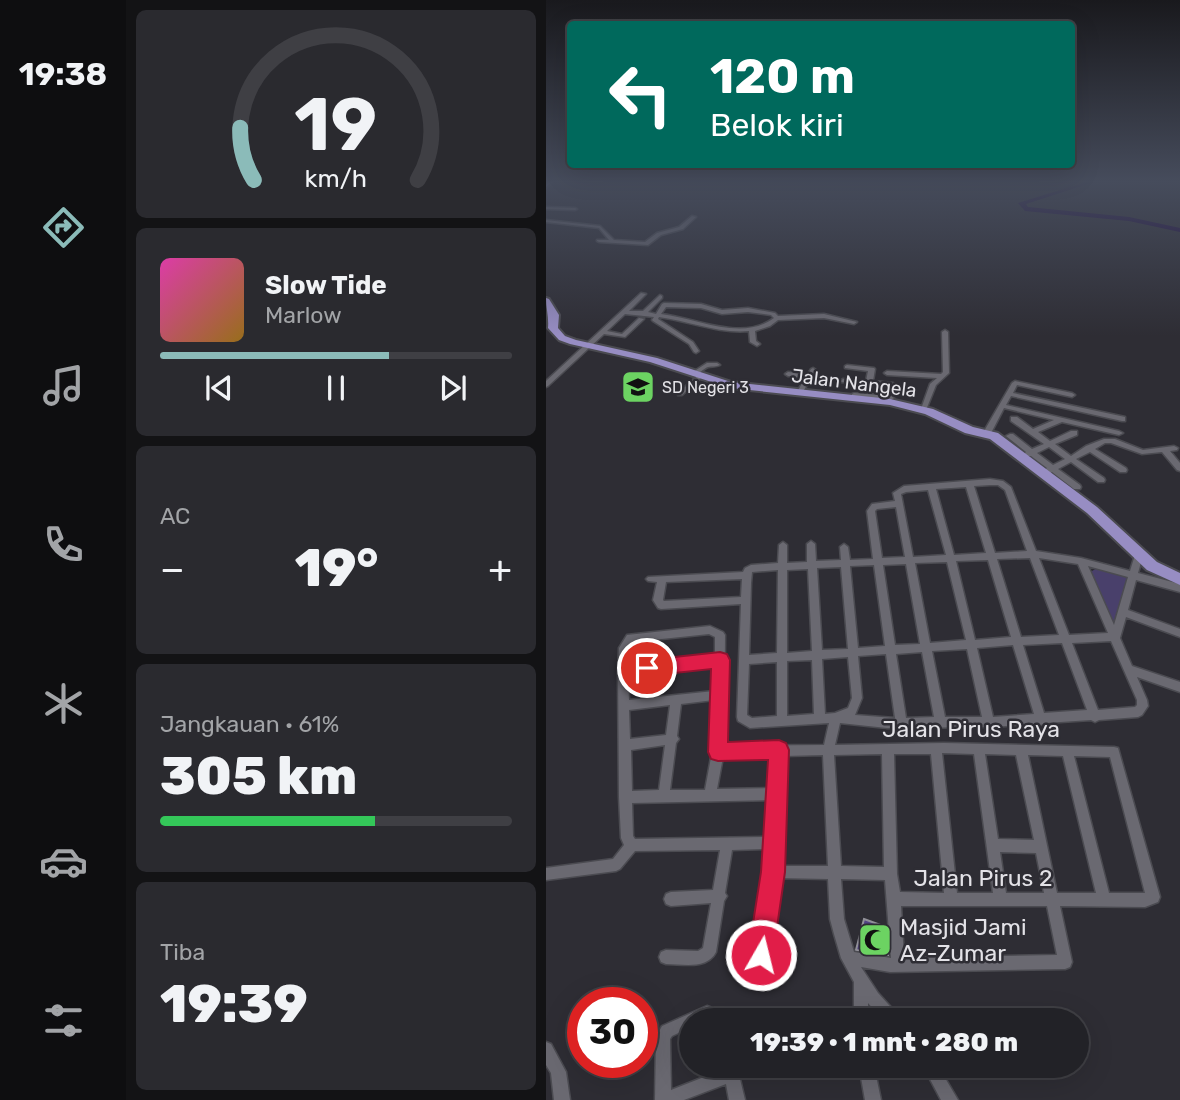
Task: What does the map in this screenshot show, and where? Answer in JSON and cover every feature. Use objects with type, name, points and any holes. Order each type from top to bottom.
[{"type":"main road","name":"Jalan Nangela","points":[[546,301],[554,315],[554,330],[562,338],[587,347],[653,360],[680,371],[730,385],[799,394],[890,400],[924,410],[969,430],[987,433],[1027,454],[1139,555],[1160,572],[1180,579]]},
{"type":"street","points":[[605,233],[611,240]]},
{"type":"street","points":[[599,241],[646,244],[661,233]]},
{"type":"street","points":[[546,385],[643,294]]},
{"type":"street","points":[[603,332],[624,335],[660,297]]},
{"type":"street","points":[[696,351],[691,343],[654,320],[667,304],[701,306],[722,312],[748,310],[773,314],[777,318]]},
{"type":"street","points":[[624,312],[642,316],[658,315],[713,329],[752,328],[769,325],[777,318],[824,316],[854,322]]},
{"type":"street","points":[[752,328],[753,342],[757,344]]},
{"type":"street","points":[[924,410],[933,384],[943,376],[946,368],[945,332]]},
{"type":"street","points":[[680,394],[705,366],[717,365]]},
{"type":"street","points":[[847,367],[872,369],[869,383]]},
{"type":"street","points":[[788,374],[812,373],[799,394]]},
{"type":"street","points":[[887,373],[943,376]]},
{"type":"street","points":[[841,394],[890,400],[896,373]]},
{"type":"street","points":[[844,381],[893,385]]},
{"type":"street","points":[[987,433],[1015,383],[1072,395]]},
{"type":"street","points":[[1010,394],[1122,419]]},
{"type":"street","points":[[1003,406],[1119,433]]},
{"type":"street","points":[[1014,419],[1101,480]]},
{"type":"street","points":[[1033,432],[1061,419]]},
{"type":"street","points":[[1010,436],[1027,454],[1074,433]]},
{"type":"street","points":[[1048,471],[1089,448],[1110,440],[1139,452],[1174,448]]},
{"type":"street","points":[[1089,448],[1124,470]]},
{"type":"street","points":[[1165,450],[1180,468]]},
{"type":"street","points":[[1048,471],[1077,487]]},
{"type":"street","points":[[940,722],[897,493],[900,489],[994,482],[1006,486],[1095,717]]},
{"type":"street","points":[[970,485],[1041,720]]},
{"type":"street","points":[[931,487],[989,722]]},
{"type":"street","points":[[898,504],[878,505],[871,509],[876,562],[901,723]]},
{"type":"street","points":[[811,544],[820,718]]},
{"type":"street","points":[[782,721],[783,545]]},
{"type":"street","points":[[844,547],[856,707],[834,721],[828,749],[837,919],[848,958],[860,983],[881,1008]]},
{"type":"street","points":[[1081,561],[1130,670],[1142,700],[1141,710],[1095,717],[989,722],[901,723],[834,721],[820,718],[750,723],[742,717],[747,575],[751,568],[1034,554],[1081,561],[1134,572],[1180,588]]},
{"type":"street","points":[[1115,637],[1139,555]]},
{"type":"street","points":[[1134,572],[1160,572]]},
{"type":"street","points":[[746,600],[661,605],[658,600],[657,579],[747,575]]},
{"type":"street","points":[[1123,612],[1180,633]]},
{"type":"street","points":[[632,845],[627,838],[623,706],[624,648],[628,640],[716,631],[720,636],[718,752],[710,794]]},
{"type":"street","points":[[745,660],[1065,638],[1115,637]]},
{"type":"street","points":[[623,671],[720,660]]},
{"type":"street","points":[[1130,670],[1180,687]]},
{"type":"street","points":[[623,706],[718,695]]},
{"type":"street","points":[[664,795],[676,700]]},
{"type":"street","points":[[624,745],[673,739]]},
{"type":"street","name":"Jalan Pirus Raya","points":[[718,752],[828,749],[1114,752],[1154,895]]},
{"type":"street","points":[[936,749],[951,899]]},
{"type":"street","points":[[979,749],[1000,899]]},
{"type":"street","points":[[761,955],[773,872],[779,750]]},
{"type":"street","points":[[888,750],[891,874]]},
{"type":"street","points":[[848,958],[898,965],[1065,962],[1021,750]]},
{"type":"street","points":[[1067,751],[1104,898]]},
{"type":"street","points":[[625,797],[777,794]]},
{"type":"street","points":[[632,845],[774,843]]},
{"type":"street","points":[[666,957],[700,958],[706,955],[712,946],[727,844]]},
{"type":"street","points":[[546,874],[616,865],[632,845]]},
{"type":"street","points":[[992,845],[1041,847]]},
{"type":"street","name":"Jalan Pirus 2","points":[[773,872],[834,870],[891,874],[894,900],[1148,900],[1154,895]]},
{"type":"street","points":[[671,899],[720,895]]},
{"type":"street","points":[[894,900],[898,965]]},
{"type":"street","points":[[860,983],[861,1008]]},
{"type":"street","points":[[679,1026],[667,1031],[663,1037],[663,1100],[727,1076],[734,1080],[737,1100]]},
{"type":"street","points":[[546,1049],[558,1072],[562,1100]]},
{"type":"street","points":[[869,1078],[873,1100]]},
{"type":"street","points":[[937,1078],[950,1100]]},
{"type":"shaded area","points":[[1097,568],[1128,578],[1116,627],[1112,625],[1089,573]]},
{"type":"building","name":"Masjid Jami Az-Zumar","points":[[864,919],[886,927],[888,955],[856,950]]},
{"type":"place","name":"SD Negeri 3","points":[[638,387]]},
{"type":"place","name":"Masjid Jami Az-Zumar","points":[[875,940]]},
{"type":"route","points":[[647,668],[720,660],[718,752],[779,750],[773,872],[761,955]]}]
